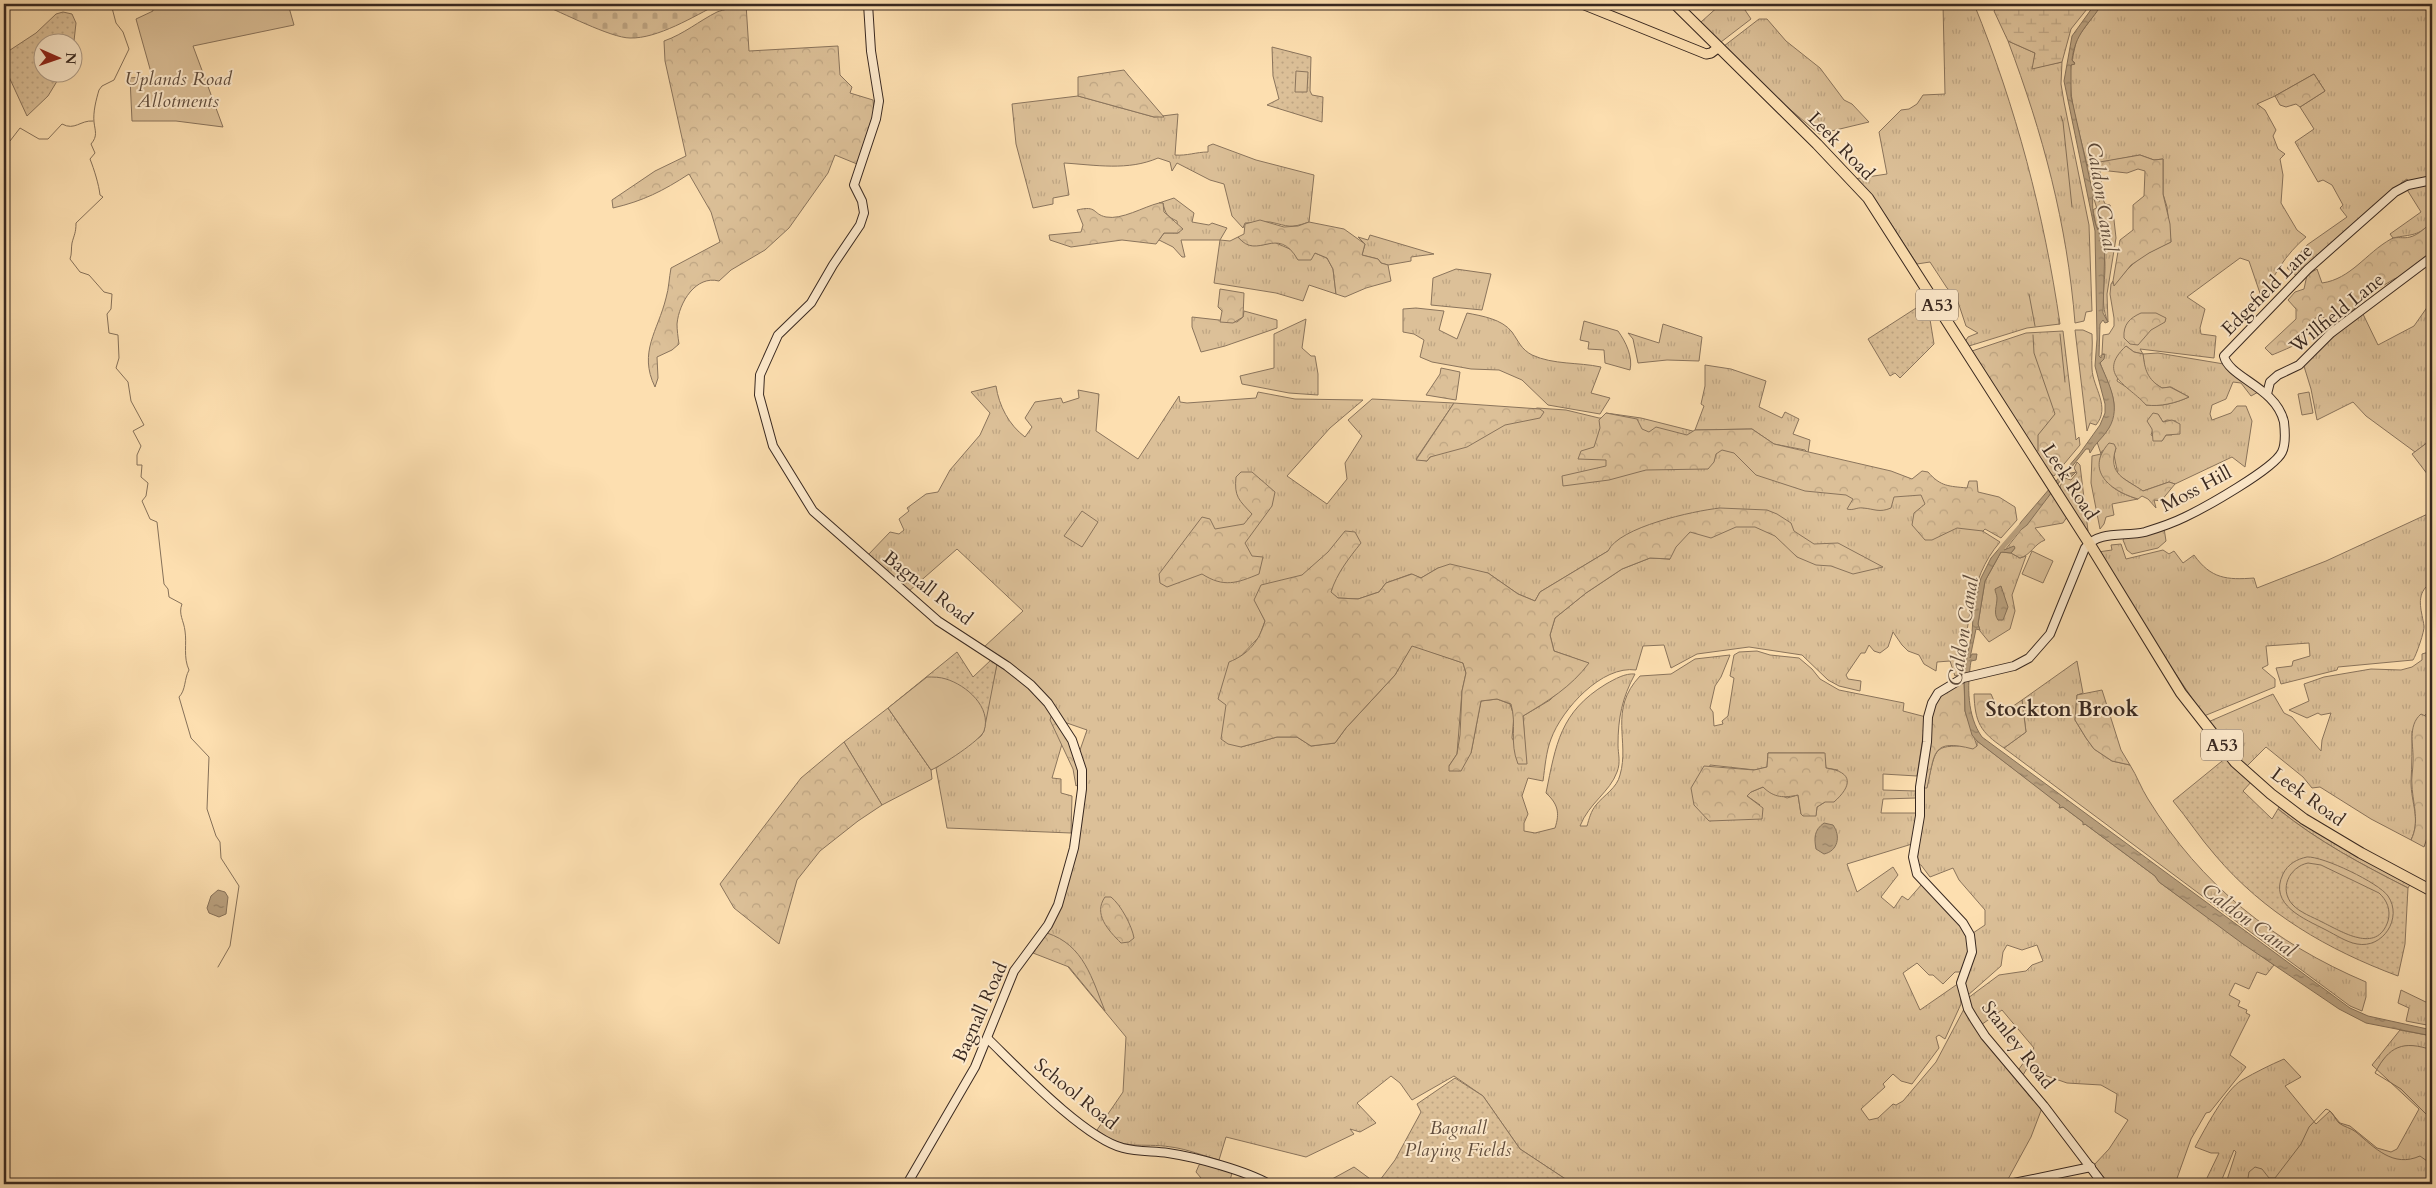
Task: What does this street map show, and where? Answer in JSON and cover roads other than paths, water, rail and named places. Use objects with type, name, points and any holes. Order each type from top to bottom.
[{"type":"highway","name":"A53","points":[[1675,4],[1719,47]]},
{"type":"highway","name":"Leek Road","points":[[1719,47],[1817,144],[1868,198],[2089,543],[2181,693],[2235,762],[2271,794],[2304,819],[2360,854],[2432,891]]},
{"type":"main road","points":[[1582,4],[1703,51],[1706,54],[1712,53],[1719,47]]},
{"type":"main road","points":[[1703,51],[1711,39]]},
{"type":"street","name":"Bagnall Road","points":[[868,4],[871,51],[878,101],[876,119],[854,185],[862,200],[864,213],[860,225],[811,303],[778,335],[760,375],[759,396],[773,446],[813,511],[943,625],[1007,666],[1031,685],[1057,715],[1077,753],[1082,770],[1082,789],[1074,848],[1058,905],[1048,924],[1014,971],[992,1020],[988,1039],[975,1068],[907,1184]]},
{"type":"street","points":[[2428,4],[2432,11]]},
{"type":"street","name":"Edgefield Lane","points":[[2282,453],[2284,423],[2275,404],[2266,394],[2225,362],[2224,356],[2308,269],[2395,192],[2408,185],[2432,180]]},
{"type":"street","name":"Willfield Lane","points":[[2266,394],[2270,382],[2278,375],[2299,365],[2331,333],[2432,257]]},
{"type":"street","name":"Moss Hill","points":[[2089,543],[2094,539],[2143,532],[2184,518],[2246,482],[2276,460],[2282,453]]},
{"type":"street","name":"Stanley Road","points":[[2089,543],[2050,634],[2042,646],[2029,658],[2014,666],[1962,678],[1938,693],[1932,703],[1928,717],[1927,742],[1920,787],[1920,816],[1913,857],[1914,867],[1921,878],[1963,923],[1970,935],[1972,952],[1961,983],[1968,1009],[1985,1036],[2044,1106],[2104,1184]]},
{"type":"street","name":"School Road","points":[[988,1039],[1065,1110],[1087,1128],[1112,1144],[1123,1148],[1184,1156],[1270,1184]]},
{"type":"street","points":[[2009,1184],[2091,1167]]},
{"type":"water","points":[[2095,4],[2102,4],[2076,43],[2072,60],[2075,64],[2071,65],[2071,96],[2092,189],[2099,200],[2093,196],[2094,218],[2098,230],[2101,222],[2103,230],[2099,233],[2102,242],[2105,243],[2103,313],[2108,322],[2105,323],[2103,320],[2100,324],[2099,356],[2101,358],[2101,355],[2105,354],[2104,359],[2100,363],[2110,387],[2114,403],[2113,420],[2090,453],[2089,449],[2086,449],[2066,474],[2076,472],[2071,477],[2064,476],[2027,525],[2017,533],[2016,530],[2021,522],[2080,453],[2100,425],[2105,413],[2105,404],[2095,366],[2097,339],[2095,231],[2064,81],[2072,36]]},
{"type":"water","points":[[2003,544],[2004,550],[2014,546],[2015,548],[2011,553],[2001,552],[1985,581],[1978,624],[1980,630],[1976,629],[1970,658],[1972,654],[1977,654],[1976,660],[1971,661],[1969,700],[1973,720],[1982,737],[2350,1008],[2368,1016],[2432,1030],[2432,1036],[2366,1023],[2339,1009],[2243,944],[2159,882],[2155,876],[2085,824],[2083,825],[2083,822],[2063,807],[2059,808],[2060,805],[1977,741],[1972,735],[1965,711],[1964,672],[1972,633],[1974,603],[1981,578],[1991,558]]},
{"type":"water","points":[[2001,586],[2008,607],[2003,620],[1998,620],[1996,615],[1997,598],[1995,589]]},
{"type":"water","points":[[1824,823],[1833,825],[1837,834],[1837,842],[1832,850],[1824,854],[1816,849],[1815,841],[1817,831]]},
{"type":"water","points":[[218,890],[225,892],[228,897],[226,914],[219,917],[209,913],[207,908],[211,896]]},
{"type":"waterway","points":[[111,4],[116,23],[123,32],[129,49],[114,80],[102,86],[99,90],[94,114],[95,136],[91,144],[95,153],[90,159],[100,195],[103,197],[76,223],[70,259],[80,272],[89,275],[104,292],[112,294],[111,309],[107,314],[109,333],[118,335],[119,358],[116,368],[128,382],[131,401],[144,425],[133,431],[141,446],[137,455],[137,465],[142,465],[141,477],[148,483],[146,496],[142,501],[150,519],[157,522],[164,584],[168,589],[169,597],[182,604],[181,614],[185,631],[186,660],[189,670],[183,691],[179,697],[191,738],[209,757],[207,809],[216,836],[220,842],[221,858],[239,886],[230,946],[218,967]]},
{"type":"waterway","points":[[2061,116],[2072,207]]},
{"type":"waterway","points":[[4,144],[10,141],[20,128],[39,139],[48,139],[62,124],[74,126],[93,121]]},
{"type":"waterway","points":[[2029,294],[2035,326]]},
{"type":"waterway","points":[[2059,319],[2059,324]]},
{"type":"waterway","points":[[2060,334],[2065,382]]},
{"type":"waterway","points":[[2033,335],[2034,353],[2055,414],[2038,435],[2038,451]]},
{"type":"waterway","name":"Caldon Canal","points":[[2001,549],[2020,527]]},
{"type":"waterway","points":[[2432,1050],[2413,1046],[2398,1048],[2386,1057],[2375,1073],[2401,1089],[2432,1120]]},
{"type":"waterway","points":[[2247,1184],[2249,1172],[2255,1167],[2262,1169],[2269,1178],[2275,1178],[2301,1144],[2309,1127],[2326,1109],[2343,1126],[2354,1131],[2377,1150],[2393,1158],[2401,1160],[2420,1156],[2427,1161],[2432,1161]]},
{"type":"district","name":"Stockton Brook","points":[[2062,709]]},
{"type":"park label","name":"Uplands Road Allotments","points":[[178,90]]},
{"type":"park label","name":"Bagnall Playing Fields","points":[[1458,1139]]}]
